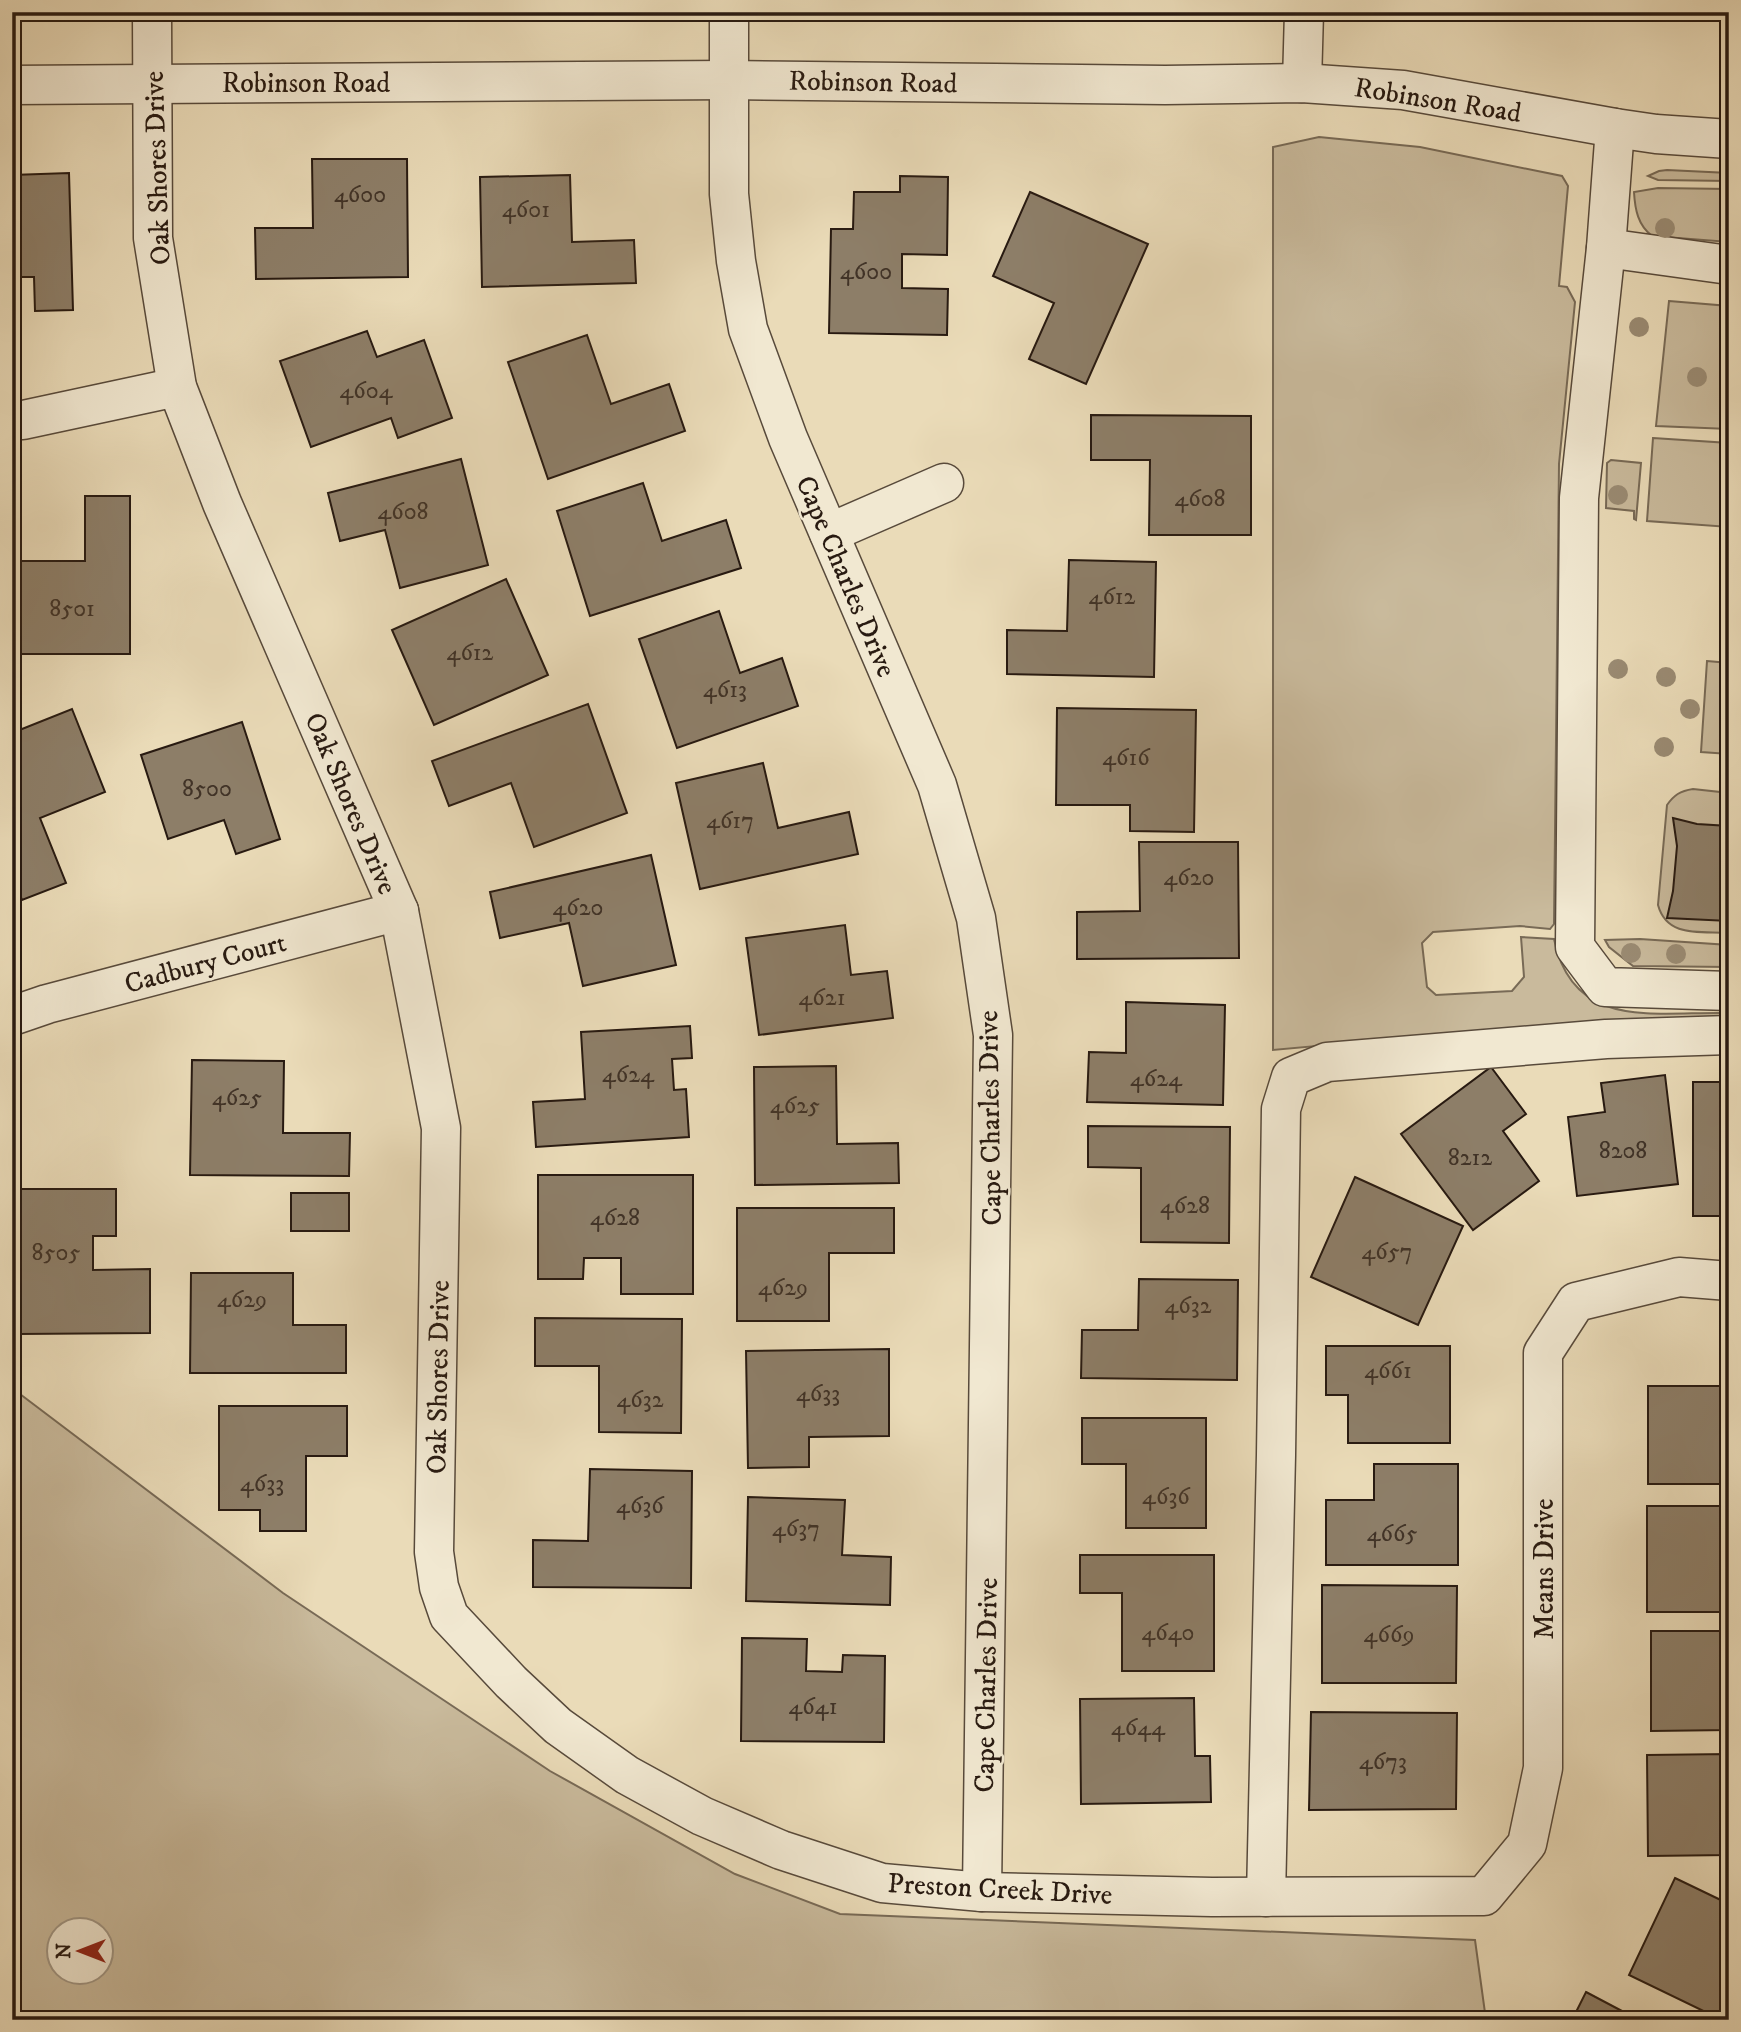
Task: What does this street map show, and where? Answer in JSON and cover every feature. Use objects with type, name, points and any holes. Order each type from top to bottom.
[{"type":"street","name":"Oak Shores Drive","points":[[152,12],[153,238],[177,387],[222,503],[398,911],[441,1128],[434,1552],[439,1587],[449,1616]]},
{"type":"street","name":"Cape Charles Drive","points":[[729,12],[729,194],[736,261],[748,329],[788,438],[937,785],[976,918],[993,1035],[982,1892]]},
{"type":"street","points":[[1302,83],[1304,12]]},
{"type":"street","name":"Robinson Road","points":[[12,85],[728,80],[1165,85],[1302,83],[1403,90],[1615,128],[1729,139]]},
{"type":"street","points":[[1615,128],[1606,248],[1578,498],[1575,947],[1605,987],[1729,991]]},
{"type":"street","points":[[1606,248],[1729,265]]},
{"type":"street","points":[[12,420],[23,420],[177,387]]},
{"type":"street","points":[[829,533],[943,483]]},
{"type":"street","name":"Cadbury Court","points":[[12,1016],[47,1003],[398,911]]},
{"type":"street","points":[[1266,1897],[1281,1109],[1291,1077],[1327,1062],[1606,1039],[1729,1035]]},
{"type":"street","name":"Means Drive","points":[[1527,1843],[1544,1768],[1544,1353],[1576,1302],[1679,1277],[1729,1281]]},
{"type":"street","name":"Preston Creek Drive","points":[[449,1616],[510,1682],[558,1726],[627,1775],[702,1816],[781,1850],[882,1883],[982,1892],[1266,1897],[1484,1896],[1527,1843]]},
{"type":"shaded area","points":[[1319,137],[1420,147],[1562,176],[1568,186],[1559,286],[1567,287],[1575,302],[1559,464],[1554,924],[1550,929],[1520,926],[1433,932],[1422,943],[1427,987],[1436,995],[1512,991],[1524,977],[1521,937],[1554,939],[1564,969],[1579,990],[1598,1003],[1621,1010],[1647,1013],[1729,1013],[1729,1023],[1538,1026],[1273,1050],[1273,147]]},
{"type":"shaded area","points":[[1667,170],[1729,173],[1729,181],[1658,180],[1648,176]]},
{"type":"shaded area","points":[[1658,188],[1729,189],[1729,242],[1652,236],[1638,217],[1634,192]]},
{"type":"shaded area","points":[[1669,301],[1729,306],[1729,429],[1656,426]]},
{"type":"shaded area","points":[[1653,438],[1729,443],[1729,527],[1647,521]]},
{"type":"shaded area","points":[[1611,460],[1641,463],[1636,520],[1634,511],[1606,508],[1607,463]]},
{"type":"shaded area","points":[[1707,661],[1729,663],[1729,754],[1701,752]]},
{"type":"shaded area","points":[[1693,789],[1729,793],[1729,933],[1696,932],[1677,928],[1662,916],[1658,905],[1667,805],[1678,794]]},
{"type":"shaded area","points":[[1640,939],[1729,945],[1729,967],[1633,966],[1609,947],[1605,940]]},
{"type":"shaded area","points":[[12,1388],[283,1593],[550,1771],[735,1874],[840,1914],[1475,1940],[1486,2020],[12,2020]]},
{"type":"building","points":[[1649,12],[1729,14],[1649,13]]},
{"type":"building","points":[[312,159],[407,159],[408,277],[256,279],[255,228],[313,228]]},
{"type":"building","points":[[69,173],[73,310],[35,311],[34,277],[12,277],[12,175]]},
{"type":"building","points":[[570,175],[572,242],[634,240],[636,283],[482,287],[480,177]]},
{"type":"building","points":[[900,176],[948,177],[947,255],[902,254],[902,288],[948,289],[947,335],[829,333],[831,229],[853,229],[854,192],[900,192]]},
{"type":"building","points":[[1030,192],[1148,244],[1086,384],[1029,359],[1054,303],[993,276]]},
{"type":"building","points":[[367,331],[377,357],[424,340],[452,418],[398,438],[391,418],[311,447],[280,361]]},
{"type":"building","points":[[587,335],[611,404],[669,384],[685,431],[548,479],[508,362]]},
{"type":"building","points":[[1091,415],[1251,416],[1251,535],[1149,535],[1150,460],[1091,460]]},
{"type":"building","points":[[461,459],[488,565],[400,588],[385,530],[340,541],[328,493]]},
{"type":"building","points":[[643,483],[662,541],[726,520],[741,568],[590,616],[557,511]]},
{"type":"building","points":[[85,496],[130,496],[130,654],[14,654],[14,561],[85,561]]},
{"type":"building","points":[[1069,560],[1156,562],[1154,677],[1007,674],[1007,630],[1067,631]]},
{"type":"building","points":[[506,579],[548,675],[434,725],[392,630]]},
{"type":"building","points":[[719,611],[740,673],[782,658],[798,706],[677,748],[639,639]]},
{"type":"building","points":[[588,704],[627,813],[534,847],[511,783],[449,806],[432,761]]},
{"type":"building","points":[[1057,708],[1196,710],[1194,832],[1130,831],[1130,805],[1056,805]]},
{"type":"building","points":[[72,709],[105,792],[40,818],[66,883],[22,900],[12,876],[12,733]]},
{"type":"building","points":[[242,722],[280,839],[236,854],[224,820],[168,839],[141,755]]},
{"type":"building","points":[[763,763],[778,828],[849,812],[858,854],[700,889],[676,783]]},
{"type":"building","points":[[1673,818],[1697,824],[1729,826],[1729,921],[1667,918],[1673,891],[1677,846]]},
{"type":"building","points":[[1139,842],[1238,842],[1239,958],[1077,959],[1077,912],[1140,911]]},
{"type":"building","points":[[651,855],[676,965],[583,986],[569,923],[500,938],[490,892]]},
{"type":"building","points":[[845,925],[851,975],[887,971],[893,1018],[759,1035],[746,938]]},
{"type":"building","points":[[1126,1002],[1225,1005],[1223,1105],[1087,1102],[1089,1052],[1126,1053]]},
{"type":"building","points":[[690,1026],[692,1058],[672,1059],[674,1090],[686,1089],[689,1137],[536,1147],[533,1102],[585,1099],[581,1032]]},
{"type":"building","points":[[192,1060],[284,1061],[283,1133],[350,1133],[349,1176],[190,1175]]},
{"type":"building","points":[[836,1066],[837,1144],[898,1143],[899,1183],[755,1185],[754,1067]]},
{"type":"building","points":[[1491,1067],[1526,1114],[1503,1131],[1539,1181],[1473,1230],[1401,1134]]},
{"type":"building","points":[[1665,1075],[1678,1184],[1577,1196],[1568,1117],[1605,1112],[1601,1083]]},
{"type":"building","points":[[1693,1082],[1729,1082],[1729,1216],[1693,1216]]},
{"type":"building","points":[[1088,1126],[1230,1127],[1229,1243],[1141,1242],[1141,1168],[1088,1167]]},
{"type":"building","points":[[538,1175],[693,1175],[693,1294],[621,1294],[621,1258],[584,1258],[583,1279],[538,1279]]},
{"type":"building","points":[[1355,1177],[1463,1226],[1418,1325],[1311,1277]]},
{"type":"building","points":[[18,1189],[116,1189],[116,1236],[93,1236],[93,1270],[150,1269],[150,1333],[19,1334]]},
{"type":"building","points":[[291,1193],[349,1193],[349,1231],[291,1231]]},
{"type":"building","points":[[737,1208],[894,1208],[894,1253],[829,1253],[829,1321],[737,1321]]},
{"type":"building","points":[[191,1273],[293,1273],[293,1325],[346,1325],[346,1373],[190,1373]]},
{"type":"building","points":[[1139,1279],[1238,1280],[1237,1380],[1081,1378],[1082,1330],[1138,1330]]},
{"type":"building","points":[[535,1318],[682,1319],[681,1433],[599,1432],[599,1366],[535,1366]]},
{"type":"building","points":[[1326,1346],[1450,1346],[1450,1443],[1348,1443],[1348,1395],[1326,1395]]},
{"type":"building","points":[[889,1349],[889,1436],[809,1437],[809,1467],[748,1468],[746,1351]]},
{"type":"building","points":[[1648,1386],[1729,1386],[1729,1484],[1648,1484]]},
{"type":"building","points":[[219,1406],[347,1406],[347,1456],[306,1456],[306,1531],[260,1531],[260,1510],[219,1510]]},
{"type":"building","points":[[1082,1418],[1206,1418],[1206,1528],[1126,1528],[1126,1464],[1082,1464]]},
{"type":"building","points":[[1374,1464],[1458,1464],[1458,1565],[1326,1565],[1326,1500],[1374,1500]]},
{"type":"building","points":[[590,1469],[692,1471],[691,1588],[533,1587],[533,1540],[588,1541]]},
{"type":"building","points":[[748,1497],[845,1500],[842,1555],[891,1557],[890,1605],[746,1601]]},
{"type":"building","points":[[1647,1506],[1729,1506],[1729,1612],[1647,1612]]},
{"type":"building","points":[[1080,1555],[1214,1555],[1214,1671],[1122,1671],[1122,1593],[1080,1593]]},
{"type":"building","points":[[1322,1585],[1457,1586],[1456,1683],[1322,1683]]},
{"type":"building","points":[[1651,1631],[1729,1631],[1729,1730],[1651,1731]]},
{"type":"building","points":[[742,1638],[807,1639],[806,1671],[842,1672],[843,1655],[885,1656],[884,1742],[741,1741]]},
{"type":"building","points":[[1194,1698],[1195,1756],[1210,1756],[1211,1802],[1081,1804],[1080,1699]]},
{"type":"building","points":[[1311,1712],[1457,1713],[1456,1809],[1309,1810]]},
{"type":"building","points":[[1729,1754],[1729,1855],[1648,1856],[1647,1755]]},
{"type":"building","points":[[1675,1878],[1729,1904],[1729,2020],[1722,2020],[1629,1975]]},
{"type":"building","points":[[1586,1992],[1639,2020],[1572,2020]]}]
